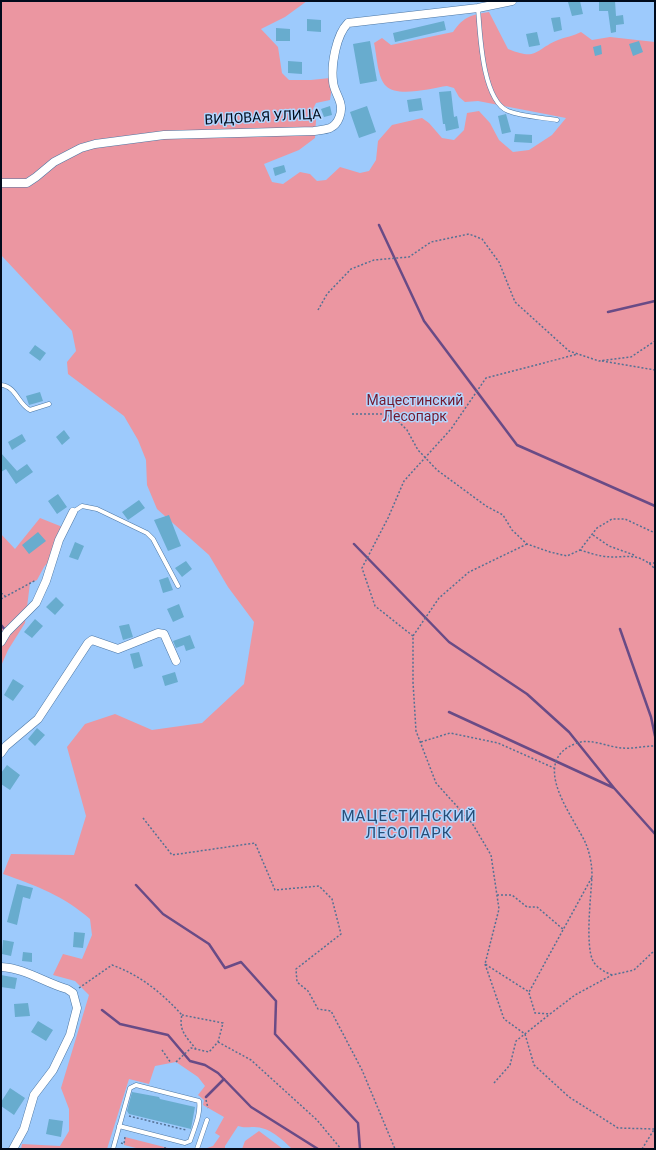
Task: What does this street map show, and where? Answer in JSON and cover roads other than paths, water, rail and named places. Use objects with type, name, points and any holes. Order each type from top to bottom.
[{"type":"street","name":"ВИДОВАЯ УЛИЦА","points":[[1,183],[27,183],[54,162],[81,148],[95,144],[164,135],[314,131],[330,128],[336,123],[341,113],[341,103],[332,82],[334,60],[341,30],[348,23],[478,8],[512,1]]},
{"type":"street","points":[[1,642],[7,632],[36,603],[46,581],[59,540],[73,512]]},
{"type":"street","points":[[1,753],[6,746],[38,718],[88,643],[92,640],[118,649],[158,633],[164,634],[176,661]]},
{"type":"street","points":[[1,967],[26,972],[72,993],[77,1008],[70,1035],[53,1070],[34,1095],[24,1129],[13,1149]]},
{"type":"lane","points":[[478,8],[482,52],[491,89],[498,103],[507,110],[557,120]]},
{"type":"lane","points":[[1,386],[6,386],[12,390],[24,407],[30,410],[49,404]]},
{"type":"lane","points":[[73,512],[82,506],[97,509],[147,533],[153,539],[178,586]]},
{"type":"lane","points":[[113,1149],[119,1126],[130,1088],[136,1085],[199,1101],[200,1108],[194,1130],[190,1141],[186,1144],[119,1126]]},
{"type":"lane","points":[[197,1149],[207,1120]]},
{"type":"waterway","points":[[379,225],[424,321],[517,445],[655,506]]},
{"type":"waterway","points":[[608,312],[655,301]]},
{"type":"waterway","points":[[354,544],[449,642],[527,694],[569,732],[614,788]]},
{"type":"waterway","points":[[1,625],[6,631]]},
{"type":"waterway","points":[[620,629],[651,717],[655,736]]},
{"type":"waterway","points":[[449,712],[614,788],[655,834]]},
{"type":"waterway","points":[[136,885],[163,914],[209,944],[225,968],[241,962],[276,1001],[275,1034],[358,1123],[360,1149]]},
{"type":"waterway","points":[[102,1010],[120,1024],[168,1035],[190,1061],[205,1065],[218,1073],[251,1107],[318,1149]]},
{"type":"waterway","points":[[206,1097],[224,1079]]},
{"type":"district","name":"МАЦЕСТИНСКИЙ ЛЕСОПАРК","points":[[409,826]]},
{"type":"park label","name":"Мацестинский Лесопарк","points":[[415,410]]}]
